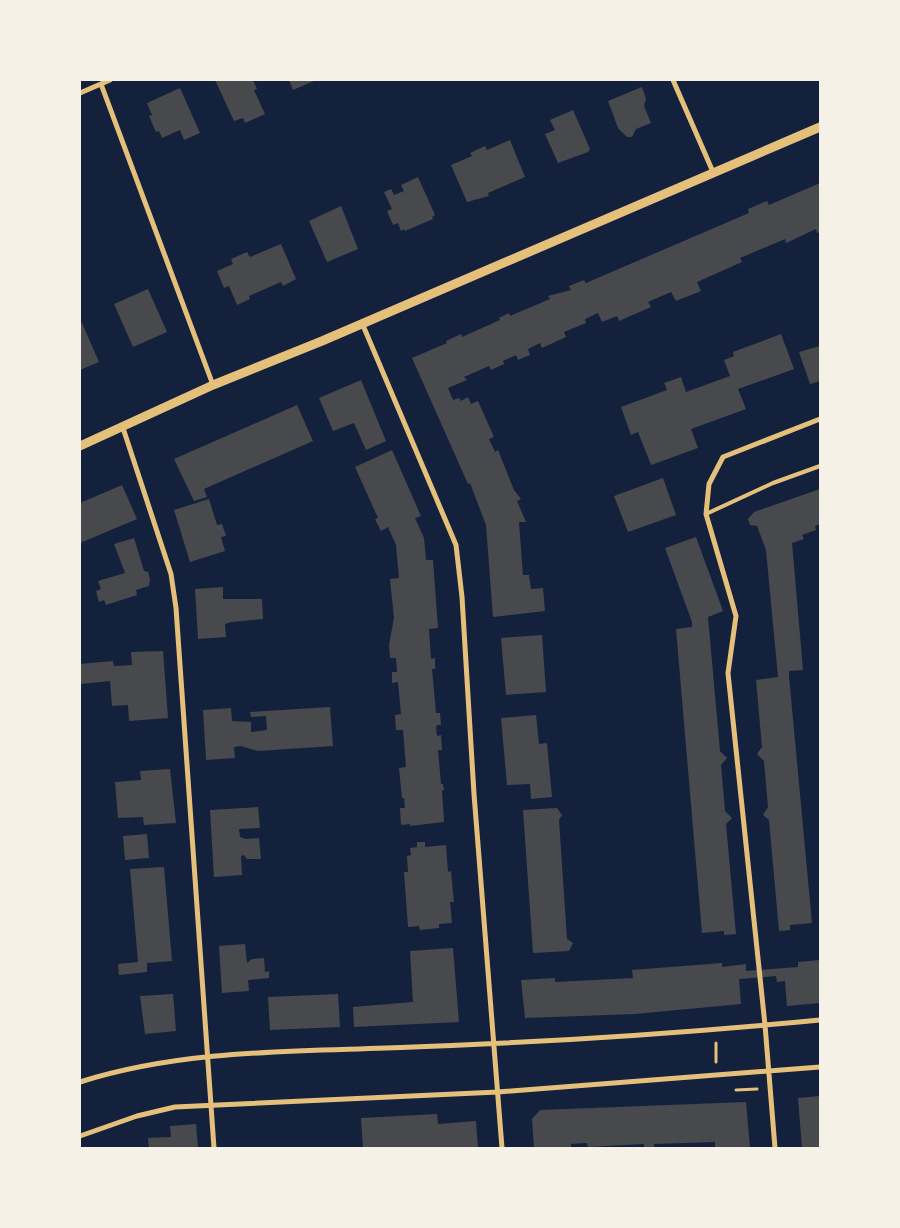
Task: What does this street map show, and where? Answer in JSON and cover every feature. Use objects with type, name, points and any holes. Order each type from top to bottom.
[{"type":"street","points":[[80,94],[100,82],[110,80]]},
{"type":"street","points":[[673,80],[713,172]]},
{"type":"street","points":[[100,82],[213,385]]},
{"type":"street","points":[[80,446],[123,428],[213,385],[820,127]]},
{"type":"street","points":[[362,323],[456,545],[462,597],[474,794],[502,1148]]},
{"type":"street","points":[[775,1148],[765,1026],[728,673],[736,616],[706,514],[709,484],[723,457],[820,419]]},
{"type":"street","points":[[123,428],[171,574],[176,608],[214,1148]]},
{"type":"street","points":[[80,1082],[110,1072],[208,1056],[494,1044],[765,1026],[820,1020]]},
{"type":"street","points":[[80,1136],[137,1116],[175,1107],[498,1092],[820,1067]]},
{"type":"lane","points":[[706,514],[774,483],[820,466]]},
{"type":"path","points":[[716,1029],[716,1075]]},
{"type":"building","points":[[215,80],[253,80],[257,89],[254,90],[265,114],[245,123],[243,118],[234,121]]},
{"type":"building","points":[[289,80],[316,80],[293,90]]},
{"type":"building","points":[[642,87],[646,99],[644,106],[651,123],[636,129],[632,137],[627,137],[618,128],[608,101]]},
{"type":"building","points":[[180,88],[200,133],[184,140],[180,130],[162,138],[159,131],[156,132],[149,116],[152,115],[147,103]]},
{"type":"building","points":[[573,110],[590,149],[588,152],[558,163],[545,134],[555,130],[550,120]]},
{"type":"building","points":[[510,140],[525,177],[488,193],[489,196],[467,202],[451,165],[472,156],[470,153],[485,146],[487,150]]},
{"type":"building","points":[[418,177],[435,215],[432,217],[433,219],[401,231],[398,223],[393,225],[387,211],[392,209],[384,192],[391,189],[394,195],[404,191],[401,185]]},
{"type":"building","points":[[820,183],[820,232],[817,233],[816,229],[786,243],[785,239],[740,258],[742,262],[697,282],[701,291],[676,301],[671,292],[648,302],[651,307],[619,321],[617,316],[602,322],[598,313],[585,319],[586,323],[564,332],[566,337],[542,348],[540,343],[528,349],[530,355],[518,360],[516,355],[503,361],[504,364],[491,370],[489,366],[464,377],[467,380],[448,388],[453,400],[459,398],[461,401],[468,397],[471,404],[478,401],[494,437],[489,439],[495,452],[498,450],[514,490],[521,499],[517,501],[526,522],[519,522],[523,575],[529,575],[531,589],[543,588],[545,611],[493,617],[486,525],[470,483],[468,484],[412,358],[447,343],[446,341],[461,334],[462,337],[500,320],[499,318],[509,313],[510,316],[550,299],[548,296],[571,290],[569,286],[584,280],[586,283],[749,213],[748,209],[767,201],[769,205]]},
{"type":"building","points":[[341,206],[358,249],[327,262],[309,221]]},
{"type":"building","points":[[281,244],[296,279],[283,286],[281,282],[249,296],[250,299],[237,305],[229,286],[224,288],[217,271],[233,264],[231,259],[247,252],[250,257]]},
{"type":"building","points":[[148,289],[167,332],[133,347],[114,304]]},
{"type":"building","points":[[82,323],[99,362],[80,370],[80,324]]},
{"type":"building","points":[[781,334],[794,369],[738,389],[746,409],[691,429],[698,448],[651,465],[638,432],[631,435],[621,407],[667,390],[664,383],[681,377],[686,392],[730,376],[724,360],[734,356],[733,352]]},
{"type":"building","points":[[820,346],[820,381],[810,384],[799,352]]},
{"type":"building","points":[[361,380],[386,441],[366,450],[354,423],[333,431],[319,398]]},
{"type":"building","points":[[297,405],[313,441],[204,489],[207,497],[194,501],[174,459]]},
{"type":"building","points":[[392,450],[421,516],[415,518],[424,538],[426,560],[433,560],[438,628],[429,629],[431,659],[435,658],[435,669],[432,669],[436,713],[440,713],[441,725],[436,727],[437,736],[441,735],[442,750],[438,750],[441,784],[443,784],[444,790],[442,791],[444,822],[410,826],[410,824],[401,825],[400,808],[405,808],[399,768],[406,767],[403,730],[396,730],[395,715],[401,714],[398,682],[392,683],[392,672],[397,672],[396,658],[390,658],[389,645],[394,618],[390,579],[399,578],[396,545],[388,527],[381,531],[375,519],[378,518],[355,467]]},
{"type":"building","points":[[663,478],[676,515],[628,532],[614,496]]},
{"type":"building","points":[[122,485],[137,519],[80,543],[80,503]]},
{"type":"building","points":[[820,489],[820,524],[815,526],[816,530],[802,535],[804,539],[792,543],[803,670],[789,671],[812,923],[790,925],[790,930],[779,931],[769,820],[763,815],[768,807],[764,761],[757,754],[762,747],[756,680],[778,677],[766,550],[757,526],[750,525],[748,519],[754,512]]},
{"type":"building","points":[[209,499],[217,525],[222,524],[226,536],[221,537],[225,551],[190,562],[174,510]]},
{"type":"building","points":[[696,537],[723,611],[708,617],[720,751],[727,758],[721,765],[725,811],[732,818],[726,824],[736,934],[724,935],[724,931],[702,933],[676,629],[692,627],[692,622],[665,548]]},
{"type":"building","points":[[134,538],[144,571],[148,572],[149,586],[136,590],[137,595],[106,605],[104,600],[99,602],[96,591],[101,589],[98,581],[125,573],[114,544]]},
{"type":"building","points":[[223,587],[223,599],[262,599],[263,619],[231,622],[225,624],[226,637],[198,639],[195,589]]},
{"type":"building","points":[[542,635],[546,692],[506,695],[501,638]]},
{"type":"building","points":[[163,651],[168,718],[129,721],[128,705],[112,706],[110,681],[80,684],[80,664],[113,661],[114,666],[132,665],[131,652]]},
{"type":"building","points":[[330,707],[333,746],[258,751],[241,746],[234,747],[235,758],[206,760],[203,710],[231,708],[232,721],[251,722],[251,732],[267,730],[266,716],[251,717],[250,712]]},
{"type":"building","points":[[536,715],[539,744],[547,743],[552,797],[531,799],[530,784],[507,785],[501,718]]},
{"type":"building","points":[[170,769],[176,823],[144,825],[143,817],[118,818],[115,782],[141,780],[140,771]]},
{"type":"building","points":[[258,807],[260,828],[239,829],[240,837],[246,839],[259,838],[261,859],[247,859],[244,855],[241,856],[242,875],[214,877],[210,810]]},
{"type":"building","points":[[557,808],[562,815],[559,820],[567,939],[573,943],[569,951],[533,953],[523,810]]},
{"type":"building","points":[[147,834],[149,858],[125,860],[123,836]]},
{"type":"building","points":[[417,842],[425,842],[425,847],[446,845],[448,872],[451,871],[454,902],[450,902],[452,923],[439,924],[439,928],[420,930],[419,926],[408,927],[404,872],[408,872],[407,856],[411,855],[410,848],[417,847]]},
{"type":"building","points":[[164,867],[172,961],[147,963],[147,972],[119,975],[118,964],[138,962],[130,869]]},
{"type":"building","points":[[245,944],[247,963],[252,959],[264,958],[265,972],[269,971],[269,978],[248,980],[249,991],[222,993],[219,946]]},
{"type":"building","points":[[453,948],[459,1022],[354,1027],[353,1007],[413,1002],[410,951]]},
{"type":"building","points":[[820,960],[820,1003],[787,1006],[785,981],[777,982],[776,976],[739,979],[741,1004],[635,1014],[525,1018],[521,980],[555,978],[555,982],[633,978],[632,970],[722,963],[722,967],[746,964],[746,971],[798,967],[798,962]]},
{"type":"building","points":[[173,994],[176,1031],[145,1034],[140,996]]},
{"type":"building","points":[[338,994],[340,1027],[270,1030],[268,997]]},
{"type":"building","points":[[820,1096],[820,1148],[802,1148],[798,1098]]},
{"type":"building","points":[[746,1102],[750,1148],[715,1148],[715,1142],[654,1144],[654,1148],[644,1148],[644,1144],[588,1147],[587,1143],[571,1144],[571,1148],[534,1148],[532,1119],[540,1110]]},
{"type":"building","points":[[437,1114],[438,1124],[476,1121],[478,1148],[363,1148],[361,1118]]},
{"type":"building","points":[[196,1124],[198,1148],[149,1148],[148,1138],[171,1137],[170,1126]]}]
